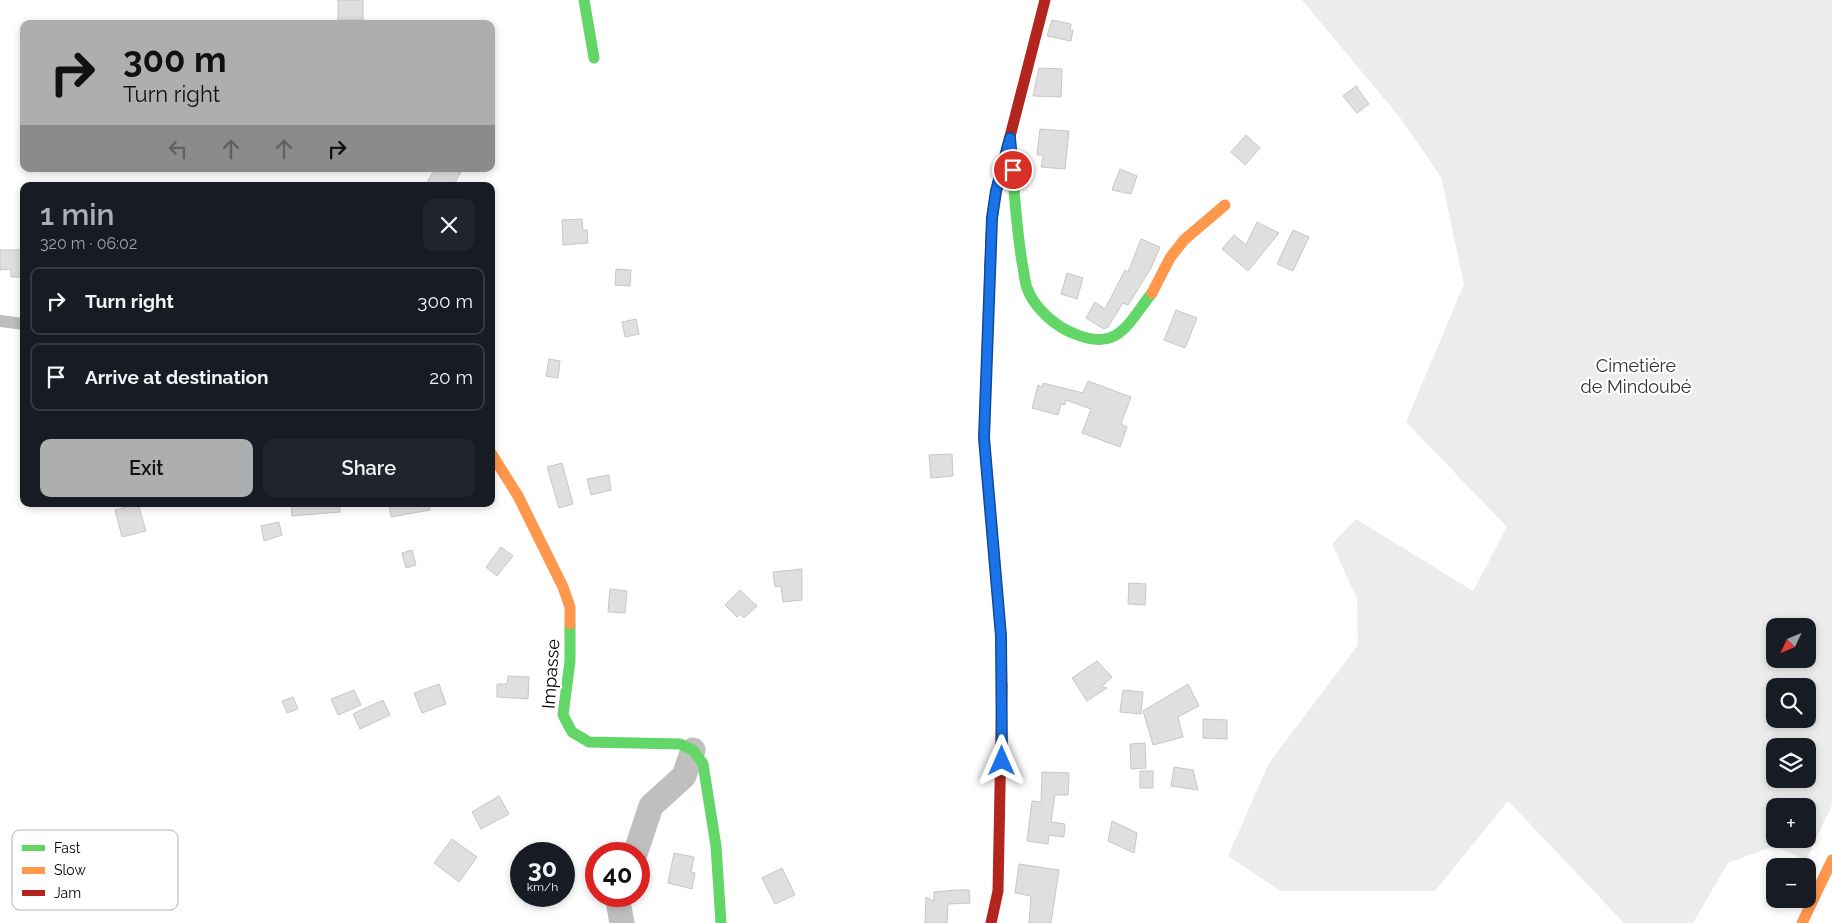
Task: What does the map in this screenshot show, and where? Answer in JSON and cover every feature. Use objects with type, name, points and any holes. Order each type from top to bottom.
[{"type":"street","points":[[584,0],[594,58]]},
{"type":"street","points":[[991,923],[998,891],[1002,800],[1001,636],[984,438],[992,218],[996,191],[1045,0]]},
{"type":"street","points":[[1010,138],[1018,233],[1027,289],[1044,313],[1062,330],[1087,339],[1103,341],[1119,335],[1148,298],[1170,258],[1184,240],[1225,205]]},
{"type":"street","points":[[0,321],[20,324]]},
{"type":"street","name":"Impasse","points":[[495,459],[518,496],[529,522],[563,586],[570,607],[570,661],[563,715],[572,732],[589,742],[680,744],[693,750],[703,764],[716,846],[721,923]]},
{"type":"street","points":[[1802,923],[1832,860]]},
{"type":"green space","name":"Cimetière de Mindoubé","points":[[1302,0],[1832,0],[1832,805],[1816,839],[1816,798],[1766,798],[1766,848],[1769,848],[1728,863],[1693,923],[1624,923],[1508,801],[1435,891],[1281,891],[1228,856],[1269,763],[1358,645],[1357,599],[1332,544],[1356,519],[1473,591],[1507,527],[1406,422],[1464,284],[1441,177],[1401,119]]},
{"type":"green space","name":"Cimetière de Mindoubé","points":[[1779,848],[1812,848],[1807,858],[1801,858]]},
{"type":"building","points":[[338,0],[363,0],[363,20],[338,20]]},
{"type":"building","points":[[1052,20],[1071,24],[1070,30],[1073,30],[1071,41],[1047,36]]},
{"type":"building","points":[[1039,68],[1062,69],[1061,97],[1033,96]]},
{"type":"building","points":[[1356,86],[1369,104],[1357,113],[1343,96]]},
{"type":"building","points":[[1040,129],[1069,131],[1065,169],[1041,167],[1043,155],[1037,155]]},
{"type":"building","points":[[1246,135],[1260,148],[1245,165],[1231,152]]},
{"type":"building","points":[[1120,169],[1137,176],[1131,194],[1112,190]]},
{"type":"building","points":[[433,172],[461,172],[455,182],[427,182]]},
{"type":"building","points":[[582,219],[583,230],[587,230],[588,243],[563,245],[562,220]]},
{"type":"building","points":[[1257,222],[1279,233],[1248,271],[1222,249],[1234,235],[1246,245]]},
{"type":"building","points":[[1293,230],[1309,237],[1293,271],[1277,264]]},
{"type":"building","points":[[1141,239],[1160,247],[1151,268],[1128,305],[1123,303],[1108,327],[1104,329],[1086,318],[1095,302],[1105,309],[1125,270],[1128,272]]},
{"type":"building","points":[[0,250],[20,250],[20,277],[11,277],[11,269],[0,270]]},
{"type":"building","points":[[616,269],[631,270],[630,286],[615,285]]},
{"type":"building","points":[[1067,273],[1083,278],[1077,299],[1061,294]]},
{"type":"building","points":[[1176,310],[1197,318],[1185,348],[1164,340]]},
{"type":"building","points":[[636,319],[639,334],[625,337],[622,322]]},
{"type":"building","points":[[549,359],[560,361],[558,378],[546,376]]},
{"type":"building","points":[[1088,381],[1131,397],[1121,424],[1127,427],[1120,447],[1082,433],[1091,409],[1066,400],[1065,405],[1061,404],[1058,415],[1032,408],[1038,385],[1042,387],[1043,383],[1083,393]]},
{"type":"building","points":[[952,454],[953,476],[931,478],[929,455]]},
{"type":"building","points":[[562,463],[573,504],[559,508],[547,467]]},
{"type":"building","points":[[609,475],[611,490],[591,495],[587,479]]},
{"type":"building","points":[[126,507],[139,507],[146,531],[122,537],[115,510]]},
{"type":"building","points":[[291,507],[340,507],[340,512],[292,516]]},
{"type":"building","points":[[389,507],[430,507],[430,510],[391,517]]},
{"type":"building","points":[[279,522],[282,535],[264,541],[261,526]]},
{"type":"building","points":[[501,547],[513,556],[497,576],[486,567]]},
{"type":"building","points":[[412,550],[416,565],[406,568],[402,553]]},
{"type":"building","points":[[802,569],[802,600],[783,602],[781,586],[775,587],[773,572]]},
{"type":"building","points":[[1129,583],[1146,584],[1145,605],[1128,604]]},
{"type":"building","points":[[610,589],[627,591],[625,613],[608,612]]},
{"type":"building","points":[[740,590],[757,606],[744,618],[740,614],[737,617],[725,605]]},
{"type":"building","points":[[1097,661],[1112,677],[1101,687],[1107,688],[1087,701],[1072,678]]},
{"type":"building","points":[[508,676],[529,677],[528,699],[497,697],[497,684],[507,684]]},
{"type":"building","points":[[439,684],[446,704],[422,713],[414,693]]},
{"type":"building","points":[[1188,684],[1199,706],[1178,717],[1183,737],[1153,745],[1143,711]]},
{"type":"building","points":[[354,690],[361,705],[338,715],[331,699]]},
{"type":"building","points":[[1123,690],[1143,692],[1141,714],[1120,712]]},
{"type":"building","points":[[293,697],[298,709],[287,713],[282,701]]},
{"type":"building","points":[[383,700],[390,715],[360,729],[353,714]]},
{"type":"building","points":[[1203,719],[1227,720],[1227,739],[1203,738]]},
{"type":"building","points":[[1145,743],[1146,768],[1131,769],[1130,744]]},
{"type":"building","points":[[1174,767],[1193,770],[1198,790],[1171,786]]},
{"type":"building","points":[[1140,771],[1153,771],[1153,788],[1140,788]]},
{"type":"building","points":[[1042,772],[1069,773],[1068,795],[1055,795],[1051,822],[1065,824],[1064,837],[1049,835],[1048,844],[1027,841],[1032,801],[1041,802]]},
{"type":"building","points":[[499,796],[509,814],[481,829],[472,812]]},
{"type":"building","points":[[1112,821],[1137,833],[1134,853],[1108,841]]},
{"type":"building","points":[[452,839],[477,857],[459,882],[434,863]]},
{"type":"building","points":[[674,853],[694,857],[691,872],[695,873],[692,889],[668,883]]},
{"type":"building","points":[[1019,864],[1059,870],[1051,923],[1029,923],[1031,896],[1015,893]]},
{"type":"building","points":[[782,868],[795,895],[775,904],[762,878]]},
{"type":"building","points":[[969,890],[970,903],[948,904],[947,923],[925,923],[926,897],[934,901],[934,892]]},
{"type":"waterway","points":[[639,842],[651,806],[684,776],[693,750]]},
{"type":"waterway","points":[[619,907],[622,923]]},
{"type":"traffic: fast","points":[[584,0],[594,58]]},
{"type":"traffic: fast","points":[[1011,152],[1015,207],[1025,282],[1030,295],[1046,316],[1060,327],[1090,339],[1112,337],[1129,324],[1152,293]]},
{"type":"traffic: fast","points":[[570,624],[570,661],[563,715],[572,732],[589,742],[680,744],[693,750],[703,764],[716,846],[721,923]]},
{"type":"traffic: slow","points":[[1152,293],[1170,258],[1184,240],[1225,205]]},
{"type":"traffic: slow","points":[[990,266],[984,438],[1001,636],[1002,685]]},
{"type":"traffic: slow","points":[[495,459],[518,496],[563,587],[570,607],[570,624]]},
{"type":"traffic: slow","points":[[1802,923],[1832,860]]},
{"type":"traffic: jam","points":[[990,266],[992,218],[996,191],[1045,0]]},
{"type":"traffic: jam","points":[[991,923],[998,891],[1002,685]]},
{"type":"route","points":[[1002,761],[1001,636],[997,573],[988,505],[984,438],[988,380],[992,218],[996,191],[1010,138],[1013,170]]}]
